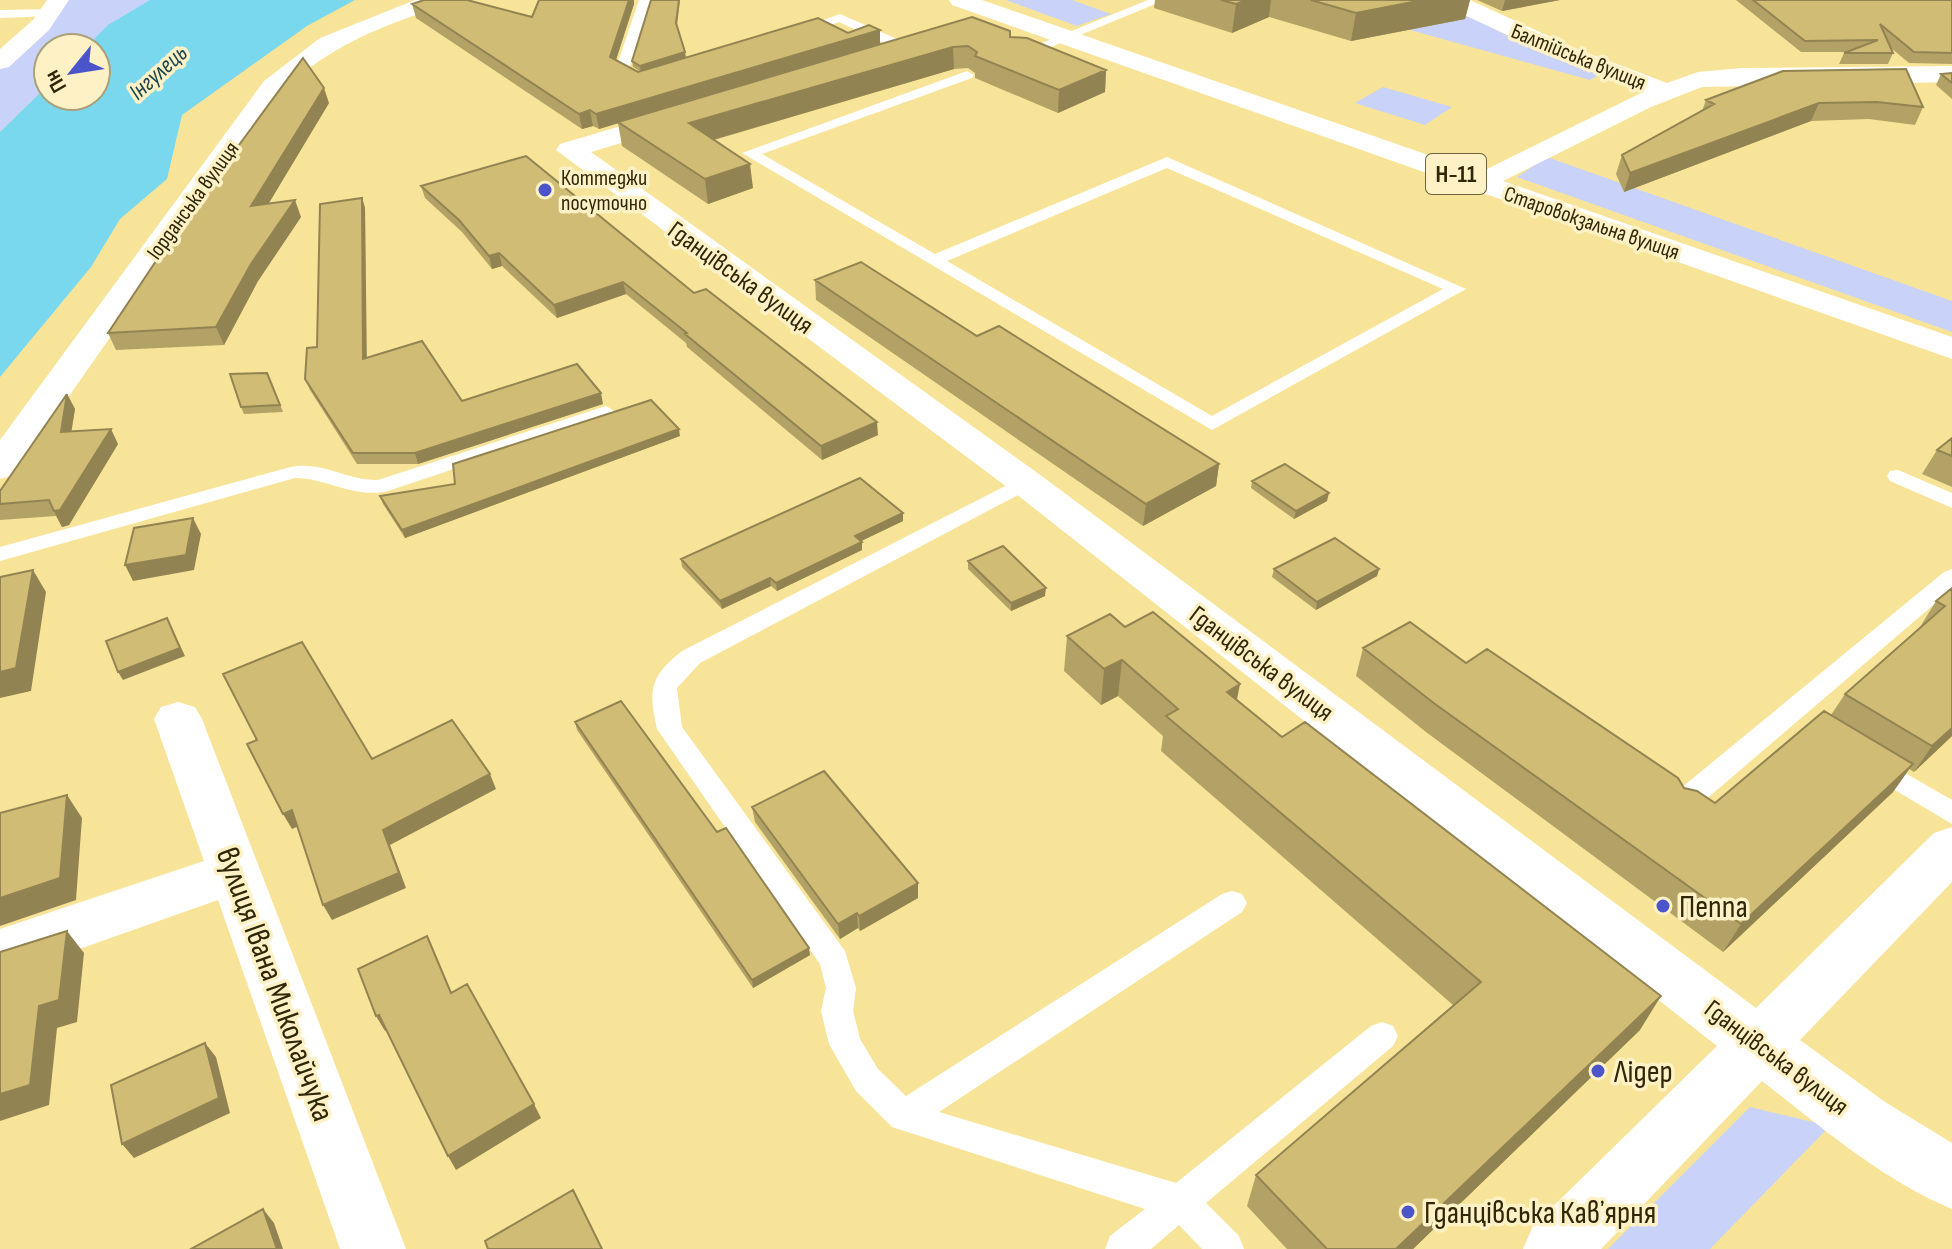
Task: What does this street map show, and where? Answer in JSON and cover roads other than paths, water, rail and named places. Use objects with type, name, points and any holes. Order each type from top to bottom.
[{"type":"street","name":"Іорданська вулиця","points":[[0,467],[273,86],[288,70],[336,38],[438,0]]},
{"type":"street","name":"Старовокзальна вулиця","points":[[960,0],[1952,349]]},
{"type":"street","name":"Балтійська вулиця","points":[[1451,0],[1568,54],[1665,91]]},
{"type":"street","points":[[0,62],[55,6]]},
{"type":"street","points":[[963,30],[1006,17]]},
{"type":"street","points":[[876,57],[935,39]]},
{"type":"street","points":[[1481,183],[1665,91],[1698,80],[1742,76],[1952,74]]},
{"type":"street","name":"Гданцівська вулиця","points":[[708,108],[570,150],[1025,482],[1863,1122],[1952,1178]]},
{"type":"street","name":"вулиця Івана Миколайчука","points":[[178,719],[373,1249]]},
{"type":"street","points":[[1556,1249],[1952,848]]},
{"type":"street","points":[[0,953],[235,872]]},
{"type":"lane","points":[[645,0],[622,71],[640,80],[654,75]]},
{"type":"lane","points":[[1017,56],[1159,0]]},
{"type":"lane","points":[[0,14],[55,6]]},
{"type":"lane","points":[[783,36],[840,18],[906,48]]},
{"type":"lane","points":[[933,261],[1167,162],[1457,289],[1212,424],[933,261],[750,153],[967,75]]},
{"type":"lane","points":[[0,554],[294,472],[320,472],[362,487],[380,486],[606,412]]},
{"type":"lane","points":[[1898,476],[1952,501]]},
{"type":"lane","points":[[1025,482],[691,657],[669,674],[662,689],[670,729],[834,960],[841,988],[837,1011],[845,1044],[867,1080],[904,1116],[1079,1173],[1181,1202],[1226,1249]]},
{"type":"lane","points":[[1680,805],[1949,585]]},
{"type":"lane","points":[[1790,712],[1815,728]]},
{"type":"lane","points":[[1853,751],[1952,813]]},
{"type":"lane","points":[[904,1116],[1232,903]]},
{"type":"lane","points":[[1123,1249],[1382,1036]]},
{"type":"water","name":"Інгулець","points":[[150,0],[355,0],[307,26],[182,115],[167,179],[120,219],[91,267],[0,377],[0,132],[32,101],[32,112],[112,112],[112,32],[101,32]]},
{"type":"place","name":"Коттеджи посуточно","points":[[545,190]]},
{"type":"place","name":"Пеппа","points":[[1663,906]]},
{"type":"place","name":"Лідер","points":[[1598,1071]]},
{"type":"place","name":"Гданцівська Кавʼярня","points":[[1408,1212]]}]
